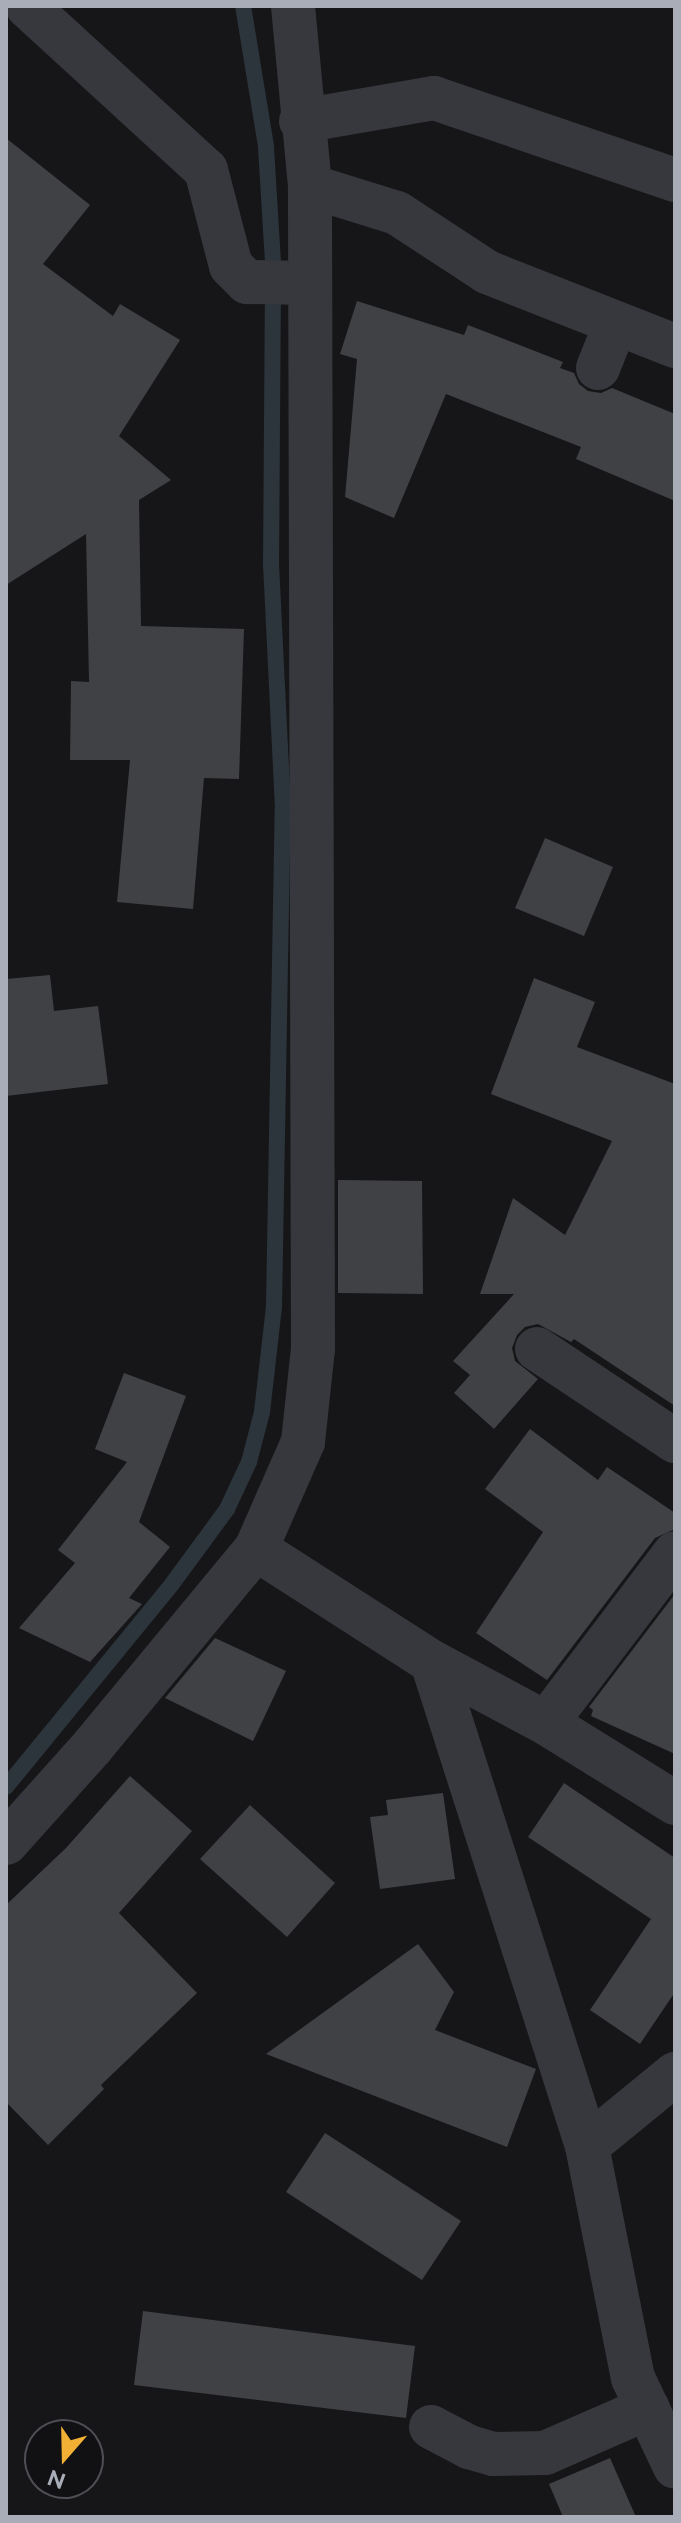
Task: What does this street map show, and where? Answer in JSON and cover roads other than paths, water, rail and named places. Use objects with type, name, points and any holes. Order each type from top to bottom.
[{"type":"street","points":[[27,6],[206,170],[231,266],[247,282],[301,284]]},
{"type":"street","points":[[6,1843],[92,1747],[256,1549],[303,1442],[313,1349],[301,284],[310,186],[301,121],[293,6]]},
{"type":"street","points":[[301,121],[434,98],[675,180]]},
{"type":"street","points":[[310,186],[397,213],[487,272],[675,346]]},
{"type":"street","points":[[598,368],[616,323]]},
{"type":"street","points":[[537,1349],[675,1441]]},
{"type":"street","points":[[256,1549],[432,1662],[546,1723],[675,1803]]},
{"type":"street","points":[[546,1723],[675,1553]]},
{"type":"street","points":[[432,1662],[587,2146],[624,2348],[633,2378],[675,2467]]},
{"type":"street","points":[[587,2146],[675,2074]]},
{"type":"street","points":[[431,2427],[469,2447],[493,2454],[545,2453],[648,2408]]},
{"type":"waterway","points":[[6,1787],[172,1584],[227,1509],[249,1462],[262,1412],[274,1306],[283,809],[271,567],[273,262],[266,146],[243,6]]}]
